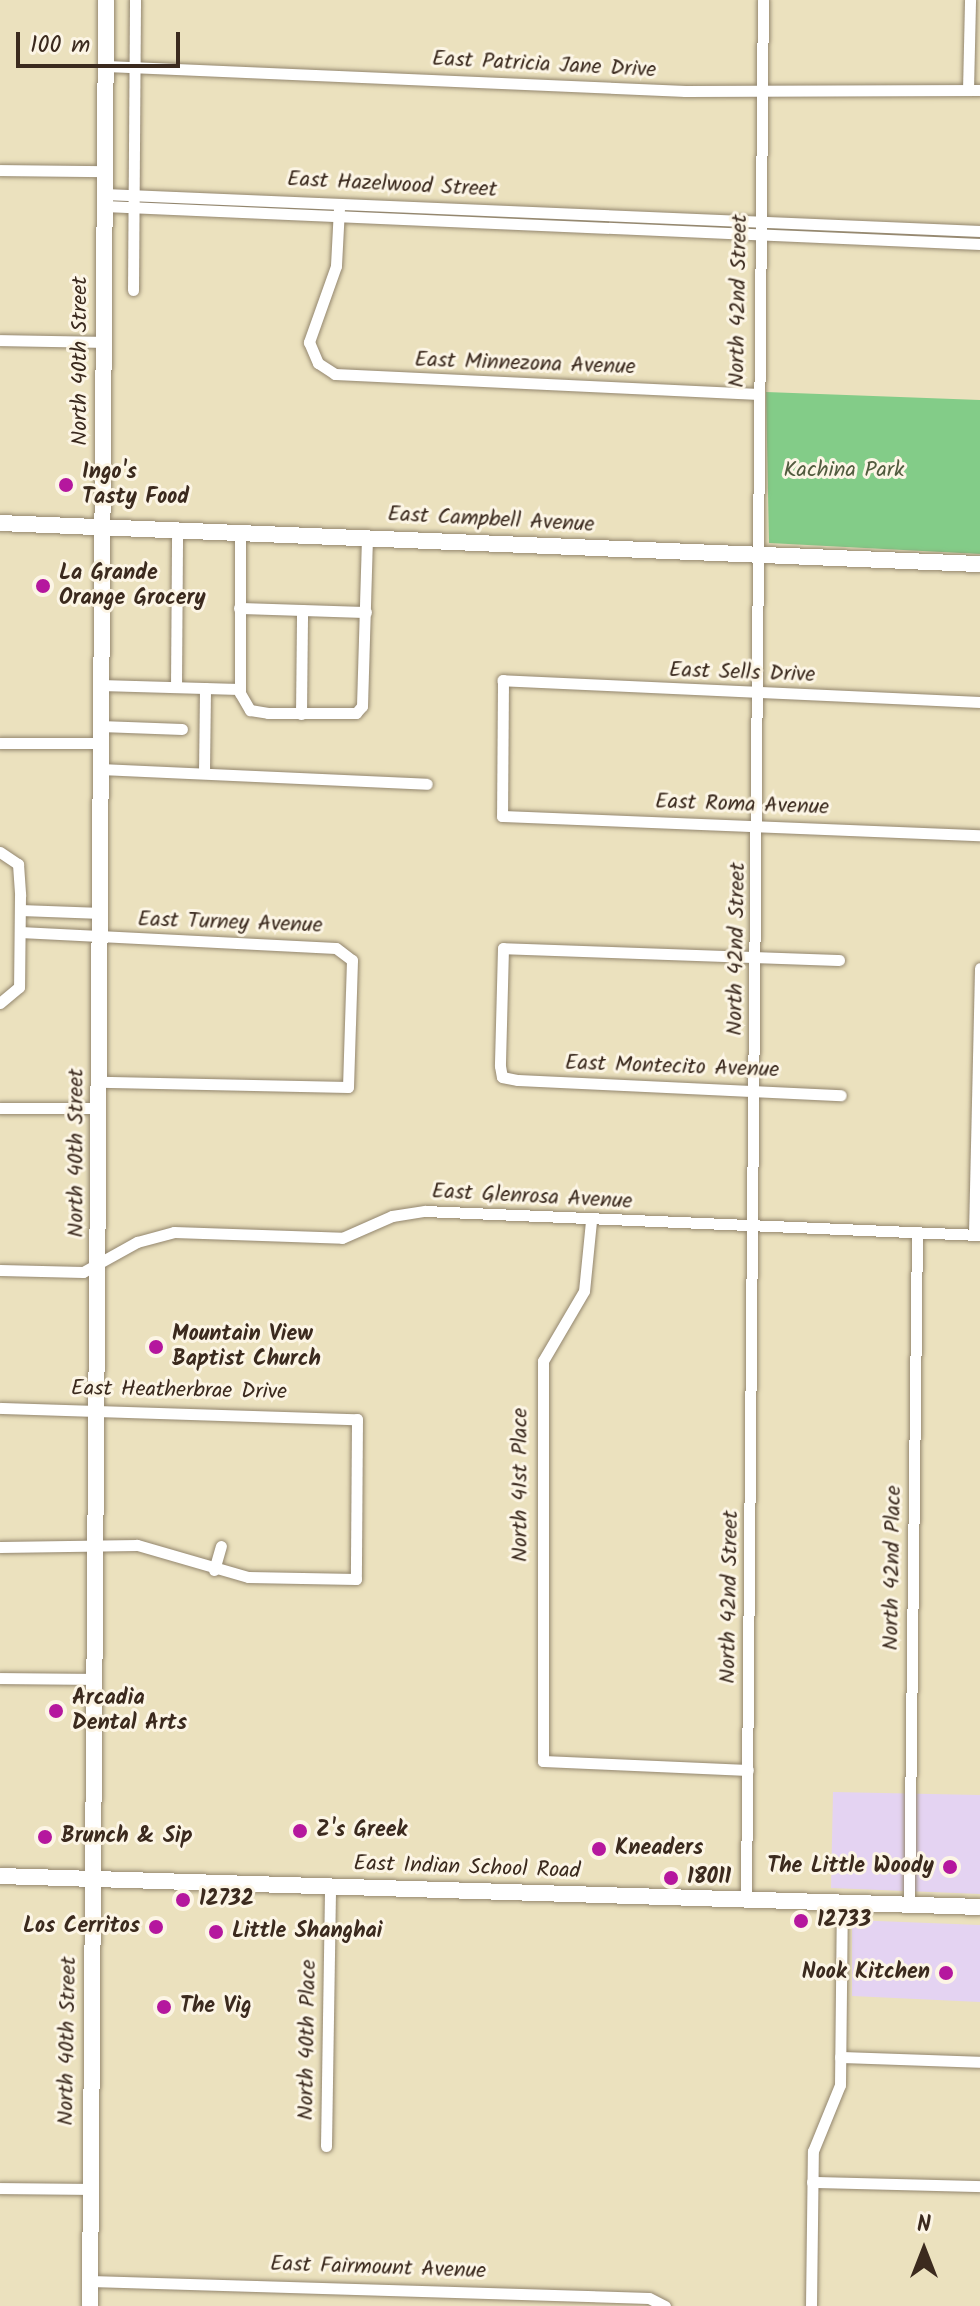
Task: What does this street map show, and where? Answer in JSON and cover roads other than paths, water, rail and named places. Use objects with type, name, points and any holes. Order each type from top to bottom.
[{"type":"main road","name":"North 40th Street","points":[[90,2306],[91,1877],[102,935],[100,685],[106,0]]},
{"type":"main road","name":"East Campbell Avenue","points":[[0,523],[980,564]]},
{"type":"main road","name":"East Indian School Road","points":[[0,1876],[980,1907]]},
{"type":"street","points":[[133,290],[135,0]]},
{"type":"street","name":"North 42nd Street","points":[[746,1899],[757,957],[756,554],[763,0]]},
{"type":"street","points":[[970,0],[974,90]]},
{"type":"street","name":"East Patricia Jane Drive","points":[[106,66],[762,89],[974,90]]},
{"type":"street","points":[[0,170],[104,171]]},
{"type":"street","name":"East Hazelwood Street","points":[[255,212],[256,199]]},
{"type":"street","name":"East Hazelwood Street","points":[[104,200],[256,199],[339,210],[526,225],[871,226],[980,231]]},
{"type":"street","name":"East Hazelwood Street","points":[[132,200],[255,212],[527,211],[870,239],[980,244]]},
{"type":"street","name":"East Minnezona Avenue","points":[[339,210],[336,266],[309,342],[324,369],[347,377],[759,394]]},
{"type":"street","name":"East Hazelwood Street","points":[[526,225],[527,211]]},
{"type":"street","points":[[870,239],[871,226]]},
{"type":"street","points":[[0,340],[102,342]]},
{"type":"street","points":[[176,687],[177,529]]},
{"type":"street","points":[[240,531],[239,689],[250,710],[301,714],[356,713],[362,706],[367,536]]},
{"type":"street","points":[[239,608],[366,612]]},
{"type":"street","points":[[301,714],[302,610]]},
{"type":"street","name":"East Sells Drive","points":[[502,816],[503,680],[980,702]]},
{"type":"street","points":[[100,685],[239,689]]},
{"type":"street","points":[[204,772],[205,688]]},
{"type":"street","points":[[0,743],[182,729]]},
{"type":"street","points":[[100,769],[427,784]]},
{"type":"street","name":"East Roma Avenue","points":[[502,816],[980,835]]},
{"type":"street","points":[[0,852],[18,864],[20,910],[19,987],[0,1003]]},
{"type":"street","points":[[20,910],[102,913]]},
{"type":"street","points":[[67,932],[68,911]]},
{"type":"street","name":"East Turney Avenue","points":[[20,932],[336,948],[352,960],[348,1087],[99,1082]]},
{"type":"street","name":"East Montecito Avenue","points":[[757,957],[503,948],[502,1077],[841,1095]]},
{"type":"street","points":[[757,957],[839,960]]},
{"type":"street","points":[[977,1234],[979,968]]},
{"type":"street","points":[[0,1108],[99,1108]]},
{"type":"street","name":"East Glenrosa Avenue","points":[[0,1270],[99,1266],[137,1242],[174,1232],[342,1238],[392,1216],[425,1211],[591,1221],[977,1234]]},
{"type":"street","name":"North 41st Place","points":[[591,1221],[584,1291],[543,1361],[543,1761],[748,1770]]},
{"type":"street","name":"North 42nd Place","points":[[909,1905],[917,1232]]},
{"type":"street","name":"East Heatherbrae Drive","points":[[0,1408],[98,1408],[357,1419],[356,1579],[214,1570]]},
{"type":"street","points":[[0,1547],[155,1548],[214,1570],[221,1546]]},
{"type":"street","points":[[0,1678],[94,1679]]},
{"type":"street","name":"North 40th Place","points":[[326,2146],[330,1886]]},
{"type":"street","points":[[811,2306],[812,2182],[816,2139],[838,2099],[842,1902]]},
{"type":"street","points":[[840,2057],[980,2062]]},
{"type":"street","points":[[812,2182],[980,2186]]},
{"type":"street","points":[[0,2188],[89,2189]]},
{"type":"street","name":"East Fairmount Avenue","points":[[90,2281],[664,2303]]},
{"type":"place","name":"Ingo's Tasty Food","points":[[66,485]]},
{"type":"place","name":"La Grande Orange Grocery","points":[[43,586]]},
{"type":"place","name":"Mountain View Baptist Church","points":[[156,1347]]},
{"type":"place","name":"Arcadia Dental Arts","points":[[56,1711]]},
{"type":"place","name":"Z's Greek","points":[[300,1831]]},
{"type":"place","name":"Brunch & Sip","points":[[45,1837]]},
{"type":"place","name":"Kneaders","points":[[599,1849]]},
{"type":"place","name":"The Little Woody","points":[[950,1867]]},
{"type":"place","name":"18011","points":[[671,1878]]},
{"type":"place","name":"12732","points":[[183,1900]]},
{"type":"place","name":"12733","points":[[801,1921]]},
{"type":"place","name":"Los Cerritos","points":[[156,1927]]},
{"type":"place","name":"Little Shanghai","points":[[216,1932]]},
{"type":"place","name":"Nook Kitchen","points":[[946,1973]]},
{"type":"place","name":"The Vig","points":[[164,2007]]},
{"type":"park label","name":"Kachina Park","points":[[844,471]]}]
